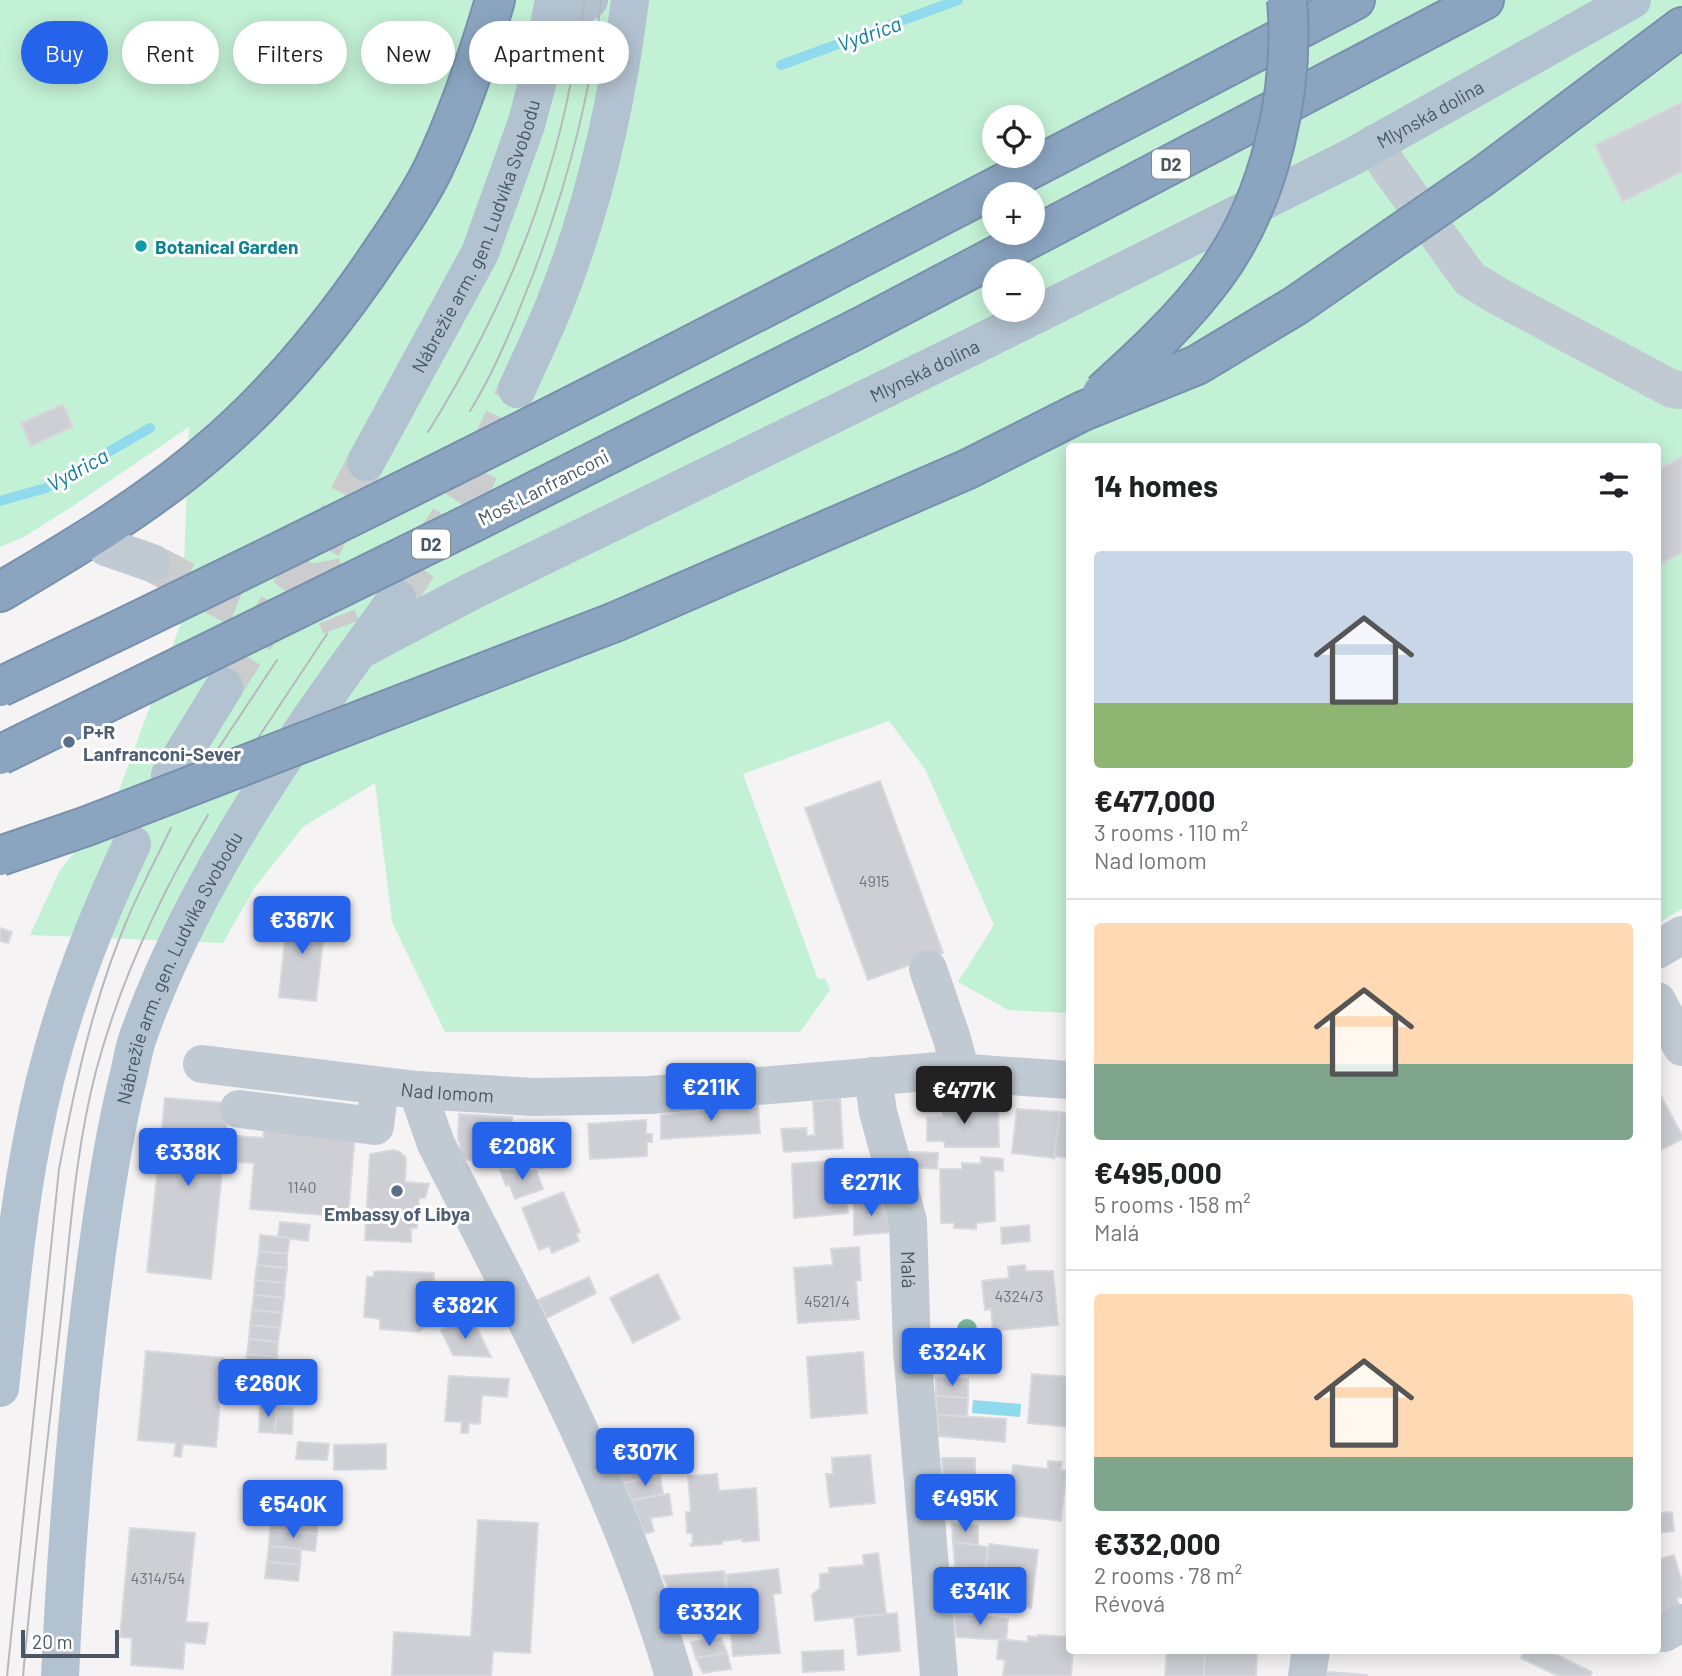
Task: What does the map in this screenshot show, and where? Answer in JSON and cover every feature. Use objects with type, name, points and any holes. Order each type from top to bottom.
[{"type":"highway","points":[[0,592],[89,538],[205,454],[250,415],[309,352],[369,271],[432,171],[464,96],[495,0]]},
{"type":"highway","points":[[1083,411],[1183,315],[1217,272],[1247,221],[1271,158],[1287,85],[1287,0]]},
{"type":"highway","points":[[0,687],[430,476],[831,273],[1355,0]]},
{"type":"highway","name":"Most Lanfranconi","points":[[0,755],[472,523],[859,328],[1484,0]]},
{"type":"highway","points":[[0,856],[88,827],[615,622],[968,469],[1083,411],[1197,365],[1295,306],[1483,176],[1682,27]]},
{"type":"main road","points":[[551,17],[565,17],[589,0]]},
{"type":"main road","points":[[517,389],[554,308],[597,179],[623,56],[630,0]]},
{"type":"main road","name":"Mlynská dolina","points":[[350,639],[472,591],[1261,203],[1348,159],[1632,0]]},
{"type":"main road","name":"Nábrežie arm. gen. Ludvíka Svobodu","points":[[366,462],[480,253],[526,125],[551,17]]},
{"type":"main road","name":"Nábrežie arm. gen. Ludvíka Svobodu","points":[[60,1676],[72,1468],[93,1280],[108,1175],[137,1039],[187,921],[223,856],[306,724],[350,639],[397,598]]},
{"type":"main road","points":[[170,775],[224,687]]},
{"type":"main road","points":[[0,1388],[22,1200],[41,1098],[62,1019],[82,960],[111,887],[132,844]]},
{"type":"street","points":[[1374,143],[1470,279],[1672,389],[1682,390]]},
{"type":"street","points":[[106,547],[152,563]]},
{"type":"street","points":[[1661,948],[1682,935]]},
{"type":"street","points":[[928,969],[961,1073]]},
{"type":"street","points":[[1661,1008],[1682,1047]]},
{"type":"street","name":"Nad lomom","points":[[202,1065],[417,1090],[534,1097],[650,1095],[939,1071],[1066,1080]]},
{"type":"street","name":"Malá","points":[[873,1076],[878,1112],[908,1221],[912,1350],[939,1676]]},
{"type":"street","points":[[239,1109],[375,1126],[380,1086]]},
{"type":"street","points":[[417,1090],[436,1144],[591,1456],[635,1561],[661,1631],[674,1676]]},
{"type":"street","points":[[1307,1676],[1310,1654]]},
{"type":"green space","points":[[0,0],[1682,0],[1682,909],[1661,922],[1661,443],[1066,443],[1066,1013],[1008,1010],[958,982],[994,925],[925,769],[889,721],[743,774],[818,979],[825,978],[830,990],[800,1032],[445,1032],[392,922],[375,783],[303,827],[255,887],[223,943],[30,935],[60,870],[114,804],[182,620],[189,427],[24,537],[0,547]]},
{"type":"water","points":[[973,1400],[1021,1404],[1020,1417],[972,1413]]},
{"type":"building","points":[[1682,102],[1682,172],[1623,202],[1595,145]]},
{"type":"building","points":[[63,404],[73,427],[31,446],[21,423]]},
{"type":"building","points":[[1682,457],[1682,553],[1661,564],[1661,468]]},
{"type":"building","points":[[880,781],[943,953],[868,980],[805,808]]},
{"type":"building","points":[[288,911],[326,915],[316,1001],[279,997]]},
{"type":"building","points":[[0,928],[12,932],[8,943],[0,941]]},
{"type":"building","points":[[1661,1096],[1682,1135],[1682,1139],[1661,1150]]},
{"type":"building","points":[[165,1098],[229,1103],[211,1279],[147,1272]]},
{"type":"building","points":[[840,1098],[843,1148],[784,1152],[781,1129],[806,1128],[807,1136],[815,1135],[813,1101]]},
{"type":"building","points":[[974,1099],[974,1111],[998,1111],[999,1147],[945,1147],[944,1141],[927,1141],[927,1118],[943,1117],[943,1100]]},
{"type":"building","points":[[758,1106],[760,1133],[661,1139],[661,1115]]},
{"type":"building","points":[[1017,1109],[1060,1112],[1054,1158],[1012,1153]]},
{"type":"building","points":[[1060,1112],[1066,1113],[1066,1158],[1054,1158]]},
{"type":"building","points":[[459,1114],[512,1117],[510,1163],[460,1159]]},
{"type":"building","points":[[646,1120],[646,1134],[652,1134],[652,1142],[647,1142],[647,1156],[590,1159],[588,1124]]},
{"type":"building","points":[[265,1123],[355,1133],[348,1217],[250,1209],[254,1163],[224,1161],[226,1135],[263,1138]]},
{"type":"building","points":[[539,1141],[547,1141],[548,1158],[541,1159],[541,1165],[548,1167],[540,1168]]},
{"type":"building","name":"Embassy of Libya","points":[[393,1150],[406,1158],[405,1182],[429,1184],[425,1198],[419,1198],[417,1228],[411,1228],[411,1242],[365,1240],[370,1154]]},
{"type":"building","points":[[909,1152],[938,1153],[937,1169],[913,1167]]},
{"type":"building","points":[[981,1157],[1003,1159],[1003,1171],[994,1170],[995,1221],[976,1223],[976,1229],[954,1228],[954,1223],[941,1223],[940,1169],[962,1169],[962,1163],[981,1164]]},
{"type":"building","points":[[842,1160],[848,1213],[794,1218],[792,1164]]},
{"type":"building","points":[[500,1170],[536,1170],[543,1189],[515,1199]]},
{"type":"building","points":[[563,1192],[580,1232],[576,1234],[579,1241],[552,1253],[549,1246],[539,1250],[522,1208]]},
{"type":"building","points":[[880,1198],[894,1232],[854,1235],[854,1201]]},
{"type":"building","points":[[280,1222],[310,1225],[308,1241],[278,1237]]},
{"type":"building","points":[[1029,1225],[1030,1241],[1002,1244],[1001,1228]]},
{"type":"building","points":[[260,1235],[290,1238],[287,1254],[259,1251]]},
{"type":"building","points":[[859,1247],[861,1280],[856,1281],[859,1319],[798,1323],[794,1268],[833,1265],[831,1249]]},
{"type":"building","points":[[259,1251],[287,1254],[287,1268],[257,1265]]},
{"type":"building","points":[[257,1265],[287,1268],[285,1283],[255,1280]]},
{"type":"building","points":[[1025,1265],[1026,1271],[1053,1271],[1058,1325],[993,1331],[991,1309],[985,1310],[982,1281],[1009,1278],[1008,1267]]},
{"type":"building","points":[[374,1272],[434,1273],[432,1320],[419,1332],[380,1329],[380,1319],[364,1317],[367,1277],[374,1277]]},
{"type":"building","points":[[658,1274],[680,1319],[633,1343],[610,1298]]},
{"type":"building","points":[[589,1277],[596,1293],[547,1318],[538,1300]]},
{"type":"building","points":[[255,1280],[285,1283],[284,1298],[254,1295]]},
{"type":"building","points":[[254,1295],[284,1298],[282,1313],[252,1310]]},
{"type":"building","points":[[252,1310],[282,1313],[280,1328],[250,1325]]},
{"type":"building","points":[[456,1322],[459,1329],[474,1322],[491,1357],[453,1355],[441,1330]]},
{"type":"building","points":[[250,1325],[280,1328],[278,1342],[249,1339]]},
{"type":"building","points":[[249,1339],[278,1342],[277,1357],[247,1354]]},
{"type":"building","points":[[146,1351],[224,1358],[216,1447],[183,1444],[181,1457],[174,1456],[176,1443],[138,1440]]},
{"type":"building","points":[[863,1352],[867,1413],[811,1418],[807,1357]]},
{"type":"building","points":[[247,1354],[277,1357],[275,1374],[245,1370]]},
{"type":"building","points":[[1032,1374],[1066,1377],[1066,1427],[1028,1423]]},
{"type":"building","points":[[449,1376],[509,1379],[507,1397],[482,1395],[480,1424],[469,1423],[468,1433],[461,1433],[462,1422],[445,1421]]},
{"type":"building","points":[[936,1378],[968,1379],[968,1398],[936,1396]]},
{"type":"building","points":[[936,1396],[968,1398],[967,1416],[937,1415]]},
{"type":"building","points":[[260,1405],[277,1406],[275,1433],[259,1432]]},
{"type":"building","points":[[277,1406],[293,1408],[292,1434],[275,1433]]},
{"type":"building","points":[[937,1415],[1006,1419],[1005,1442],[939,1436]]},
{"type":"building","points":[[298,1442],[329,1444],[327,1460],[296,1459]]},
{"type":"building","points":[[386,1444],[386,1469],[334,1470],[334,1445]]},
{"type":"building","points":[[870,1455],[875,1503],[830,1507],[826,1474],[833,1474],[832,1458]]},
{"type":"building","points":[[942,1458],[975,1458],[975,1477],[943,1476]]},
{"type":"building","points":[[657,1459],[660,1475],[624,1483],[618,1467]]},
{"type":"building","points":[[1048,1461],[1062,1462],[1061,1470],[1066,1471],[1061,1521],[1009,1515],[1013,1465],[1048,1469]]},
{"type":"building","points":[[717,1474],[719,1491],[756,1488],[759,1540],[743,1542],[742,1539],[722,1541],[722,1544],[691,1546],[692,1533],[687,1533],[686,1512],[691,1512],[688,1476]]},
{"type":"building","points":[[660,1475],[663,1494],[631,1500],[624,1483]]},
{"type":"building","points":[[669,1494],[672,1515],[650,1518],[654,1531],[645,1534],[631,1500]]},
{"type":"building","points":[[273,1500],[289,1501],[286,1532],[270,1530]]},
{"type":"building","points":[[289,1501],[304,1503],[300,1533],[286,1532]]},
{"type":"building","points":[[304,1503],[319,1504],[317,1534],[300,1533]]},
{"type":"building","points":[[1672,1512],[1674,1531],[1661,1533],[1661,1513]]},
{"type":"building","points":[[478,1520],[538,1523],[530,1653],[493,1651],[491,1676],[392,1676],[394,1632],[471,1637]]},
{"type":"building","points":[[952,1523],[978,1526],[978,1545],[953,1542]]},
{"type":"building","points":[[130,1528],[195,1533],[186,1622],[208,1623],[205,1644],[185,1642],[183,1669],[131,1665],[132,1638],[120,1637]]},
{"type":"building","points":[[270,1530],[317,1534],[315,1551],[269,1546]]},
{"type":"building","points":[[953,1542],[988,1547],[985,1570],[955,1566]]},
{"type":"building","points":[[989,1544],[1038,1550],[1031,1608],[1000,1604],[1001,1592],[983,1590]]},
{"type":"building","points":[[269,1546],[301,1549],[300,1565],[267,1562]]},
{"type":"building","points":[[878,1553],[886,1614],[815,1621],[812,1595],[820,1588],[820,1574],[829,1573],[829,1568],[864,1565],[863,1555]]},
{"type":"building","points":[[1674,1555],[1682,1582],[1682,1597],[1677,1598],[1680,1608],[1661,1614],[1661,1559]]},
{"type":"building","points":[[267,1562],[300,1565],[298,1581],[265,1578]]},
{"type":"building","points":[[778,1569],[781,1593],[773,1594],[780,1653],[733,1656],[726,1575]]},
{"type":"building","points":[[724,1571],[728,1608],[677,1610],[663,1576]]},
{"type":"building","points":[[897,1613],[900,1651],[858,1655],[854,1617]]},
{"type":"building","points":[[954,1613],[1008,1619],[1006,1640],[956,1637]]},
{"type":"building","points":[[1028,1636],[1066,1637],[1066,1654],[1073,1654],[1071,1676],[1003,1676],[1005,1660],[997,1659],[999,1639],[1028,1642]]},
{"type":"building","points":[[721,1638],[727,1653],[696,1658],[691,1642]]},
{"type":"building","points":[[843,1650],[844,1670],[803,1672],[802,1652]]},
{"type":"building","points":[[727,1653],[731,1669],[703,1673],[696,1658]]},
{"type":"building","points":[[1167,1654],[1205,1654],[1204,1676],[1165,1676]]},
{"type":"building","points":[[1205,1654],[1257,1654],[1256,1676],[1204,1676]]},
{"type":"building","points":[[1523,1654],[1555,1654],[1592,1672],[1590,1676],[1558,1676],[1521,1658]]},
{"type":"building","points":[[1327,1672],[1368,1675],[1326,1676]]},
{"type":"waterway","name":"Vydrica","points":[[781,65],[958,0]]},
{"type":"waterway","name":"Vydrica","points":[[0,501],[46,488],[150,428]]},
{"type":"tunnel","points":[[397,598],[476,478],[517,389]]},
{"type":"tunnel","points":[[224,687],[250,645],[321,549],[366,462]]},
{"type":"tunnel","points":[[321,562],[326,588],[341,627]]},
{"type":"tunnel","points":[[152,563],[234,606],[268,620]]},
{"type":"tram line","points":[[428,432],[482,336],[527,236],[561,126],[585,0]]},
{"type":"tram line","points":[[470,411],[511,328],[537,264],[562,190],[590,77],[601,0]]},
{"type":"tram line","points":[[254,744],[327,634]]},
{"type":"tram line","points":[[210,761],[277,660]]},
{"type":"tram line","points":[[23,1676],[74,1194],[89,1101],[106,1037],[129,972],[158,907],[208,815]]},
{"type":"tram line","points":[[7,1676],[59,1169],[79,1074],[104,981],[132,908],[171,828]]},
{"type":"place","name":"Botanical Garden","points":[[141,246]]},
{"type":"place","name":"P+R Lanfranconi-Sever","points":[[69,742]]},
{"type":"place","name":"Embassy of Libya","points":[[397,1191]]}]
